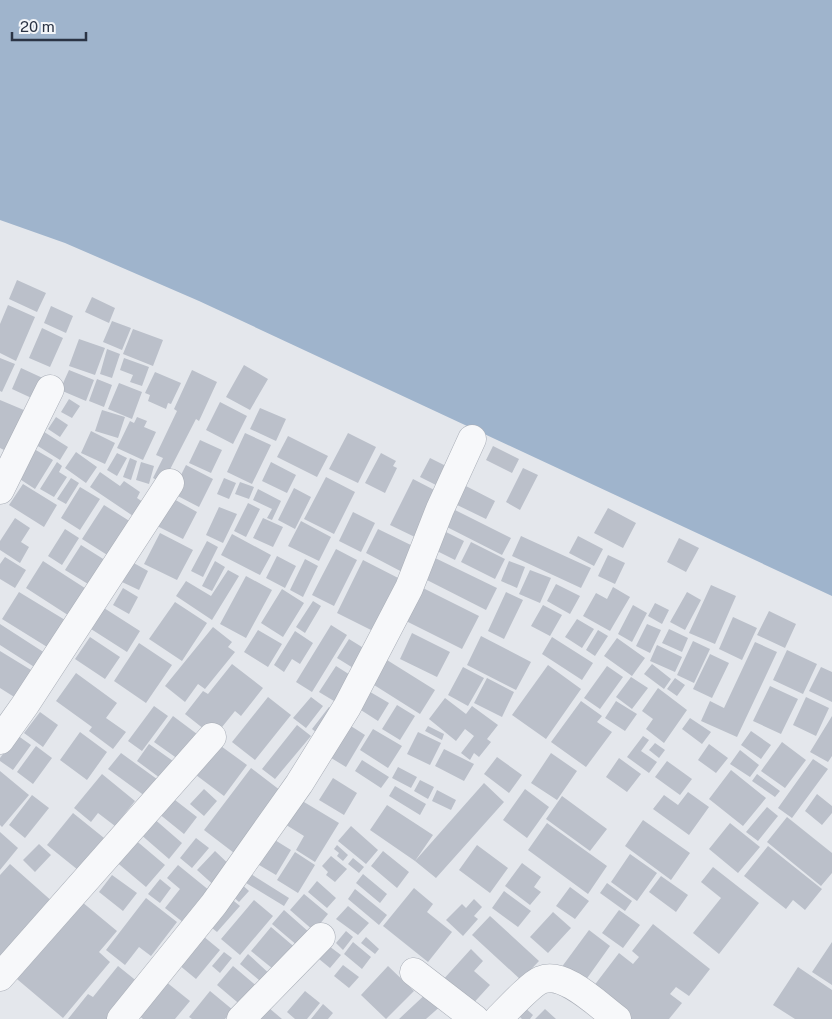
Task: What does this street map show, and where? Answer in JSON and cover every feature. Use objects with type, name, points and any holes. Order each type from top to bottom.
[{"type":"street","points":[[0,490],[50,390]]},
{"type":"street","points":[[121,1019],[214,904],[299,784],[347,707],[409,588],[440,509],[472,439]]},
{"type":"street","points":[[0,740],[31,697],[170,483]]},
{"type":"street","points":[[0,977],[212,737]]},
{"type":"street","points":[[241,1019],[321,937]]},
{"type":"street","points":[[414,972],[475,1019]]},
{"type":"street","points":[[498,1019],[540,980],[553,978],[566,981],[617,1019]]},
{"type":"water","points":[[0,0],[832,0],[832,596],[199,301],[65,243],[0,220]]},
{"type":"building","points":[[17,280],[46,293],[37,312],[9,299]]},
{"type":"building","points":[[92,297],[115,308],[109,323],[85,312]]},
{"type":"building","points":[[8,305],[35,317],[16,361],[0,353],[0,324]]},
{"type":"building","points":[[51,306],[73,316],[66,333],[44,323]]},
{"type":"building","points":[[112,321],[131,328],[122,350],[103,342]]},
{"type":"building","points":[[42,328],[63,338],[50,367],[29,358]]},
{"type":"building","points":[[133,329],[163,340],[153,366],[123,354]]},
{"type":"building","points":[[79,339],[105,348],[95,375],[69,366]]},
{"type":"building","points":[[107,349],[120,354],[112,378],[100,374]]},
{"type":"building","points":[[0,358],[15,364],[2,392],[0,391]]},
{"type":"building","points":[[124,358],[149,367],[142,386],[130,382],[133,375],[120,370]]},
{"type":"building","points":[[244,365],[268,379],[250,410],[226,397]]},
{"type":"building","points":[[21,368],[47,380],[38,401],[12,389]]},
{"type":"building","points":[[69,370],[94,380],[86,401],[60,390]]},
{"type":"building","points":[[192,370],[217,382],[199,421],[196,419],[163,483],[153,478],[163,458],[156,455],[177,411],[174,409]]},
{"type":"building","points":[[155,372],[181,383],[171,404],[168,403],[166,409],[148,401],[150,395],[145,393]]},
{"type":"building","points":[[97,379],[112,385],[104,407],[89,401]]},
{"type":"building","points":[[119,383],[142,392],[132,419],[108,409]]},
{"type":"building","points":[[69,399],[80,406],[72,418],[61,412]]},
{"type":"building","points":[[0,400],[31,413],[12,454],[0,448]]},
{"type":"building","points":[[220,402],[247,416],[233,444],[206,430]]},
{"type":"building","points":[[260,408],[286,419],[276,441],[250,429]]},
{"type":"building","points":[[102,410],[125,417],[118,438],[95,431]]},
{"type":"building","points":[[56,417],[68,425],[60,437],[48,429]]},
{"type":"building","points":[[137,417],[147,421],[144,427],[156,432],[143,460],[117,448],[130,421],[134,423]]},
{"type":"building","points":[[41,430],[68,447],[60,460],[33,443]]},
{"type":"building","points":[[91,431],[115,443],[105,464],[81,453]]},
{"type":"building","points":[[245,433],[271,445],[252,484],[227,472]]},
{"type":"building","points":[[348,433],[376,447],[358,483],[329,469]]},
{"type":"building","points":[[288,436],[328,456],[317,477],[277,457]]},
{"type":"building","points":[[200,440],[222,450],[211,473],[189,463]]},
{"type":"building","points":[[29,446],[53,460],[35,489],[12,474]]},
{"type":"building","points":[[493,446],[519,459],[512,473],[486,460]]},
{"type":"building","points":[[76,452],[97,467],[86,483],[65,468]]},
{"type":"building","points":[[117,453],[127,458],[117,476],[107,470]]},
{"type":"building","points":[[381,453],[396,461],[393,466],[397,468],[385,493],[365,483]]},
{"type":"building","points":[[130,458],[137,461],[131,480],[123,477]]},
{"type":"building","points":[[430,458],[454,470],[444,489],[420,477]]},
{"type":"building","points":[[57,462],[62,466],[59,472],[67,477],[54,497],[40,489]]},
{"type":"building","points":[[141,462],[154,466],[149,484],[136,480]]},
{"type":"building","points":[[271,462],[296,475],[287,493],[262,481]]},
{"type":"building","points":[[186,465],[213,479],[199,507],[172,493]]},
{"type":"building","points":[[523,468],[538,475],[520,510],[506,502]]},
{"type":"building","points":[[100,472],[120,486],[124,481],[140,492],[137,498],[149,506],[139,520],[90,487]]},
{"type":"building","points":[[326,477],[355,492],[334,534],[304,519]]},
{"type":"building","points":[[71,478],[79,483],[66,504],[57,499]]},
{"type":"building","points":[[224,478],[236,483],[229,499],[217,494]]},
{"type":"building","points":[[413,479],[442,494],[419,539],[390,525]]},
{"type":"building","points":[[240,482],[254,487],[249,499],[235,494]]},
{"type":"building","points":[[23,484],[57,505],[44,527],[9,505]]},
{"type":"building","points":[[462,484],[495,501],[486,519],[453,503]]},
{"type":"building","points":[[80,487],[100,499],[80,530],[61,518]]},
{"type":"building","points":[[294,488],[311,497],[295,529],[278,520]]},
{"type":"building","points":[[258,489],[281,501],[272,520],[267,518],[272,509],[253,500]]},
{"type":"building","points":[[172,498],[197,512],[183,539],[157,526]]},
{"type":"building","points":[[248,503],[260,509],[246,537],[234,531]]},
{"type":"building","points":[[104,505],[139,527],[112,558],[82,539]]},
{"type":"building","points":[[219,507],[237,514],[223,543],[206,535]]},
{"type":"building","points":[[451,508],[511,538],[502,555],[443,525]]},
{"type":"building","points":[[608,508],[636,523],[623,548],[594,533]]},
{"type":"building","points":[[353,512],[375,523],[361,552],[339,541]]},
{"type":"building","points":[[15,518],[30,528],[21,542],[29,547],[20,563],[0,550],[0,541]]},
{"type":"building","points":[[263,518],[283,527],[273,547],[253,538]]},
{"type":"building","points":[[301,521],[331,537],[319,561],[288,546]]},
{"type":"building","points":[[65,529],[79,538],[62,565],[48,556]]},
{"type":"building","points":[[378,529],[419,549],[406,574],[366,553]]},
{"type":"building","points":[[442,530],[464,541],[455,560],[433,549]]},
{"type":"building","points":[[160,533],[193,550],[177,580],[144,564]]},
{"type":"building","points":[[232,534],[271,555],[260,575],[221,555]]},
{"type":"building","points":[[521,536],[591,568],[581,588],[512,556]]},
{"type":"building","points":[[578,536],[603,549],[594,566],[569,553]]},
{"type":"building","points":[[679,538],[699,548],[686,572],[667,562]]},
{"type":"building","points":[[207,541],[218,547],[203,577],[191,571]]},
{"type":"building","points":[[471,542],[505,559],[495,579],[461,562]]},
{"type":"building","points":[[81,545],[108,562],[93,587],[65,570]]},
{"type":"building","points":[[336,549],[357,560],[334,606],[312,595]]},
{"type":"building","points":[[608,555],[625,563],[615,584],[598,576]]},
{"type":"building","points":[[277,556],[296,566],[285,588],[266,578]]},
{"type":"building","points":[[431,556],[497,588],[486,610],[421,577]]},
{"type":"building","points":[[5,557],[26,570],[15,588],[0,579],[0,564]]},
{"type":"building","points":[[305,559],[318,566],[303,597],[290,590]]},
{"type":"building","points":[[363,560],[406,582],[379,634],[337,613]]},
{"type":"building","points":[[43,561],[91,592],[74,619],[26,588]]},
{"type":"building","points":[[215,561],[225,567],[212,591],[202,586]]},
{"type":"building","points":[[509,561],[525,567],[517,588],[501,581]]},
{"type":"building","points":[[132,562],[148,571],[139,590],[122,582]]},
{"type":"building","points":[[228,570],[239,576],[212,620],[176,596],[186,581],[211,596]]},
{"type":"building","points":[[530,570],[551,578],[540,603],[519,594]]},
{"type":"building","points":[[246,576],[272,590],[246,638],[220,624]]},
{"type":"building","points":[[556,584],[580,596],[570,614],[547,601]]},
{"type":"building","points":[[711,585],[736,596],[715,644],[689,633]]},
{"type":"building","points":[[419,586],[479,616],[462,649],[402,619]]},
{"type":"building","points":[[613,587],[630,597],[610,631],[583,616],[596,593],[607,599]]},
{"type":"building","points":[[123,588],[138,597],[129,614],[113,605]]},
{"type":"building","points":[[282,589],[304,603],[283,637],[261,623]]},
{"type":"building","points":[[19,592],[70,623],[52,650],[2,619]]},
{"type":"building","points":[[506,592],[523,600],[504,639],[488,631]]},
{"type":"building","points":[[687,592],[701,600],[685,630],[670,622]]},
{"type":"building","points":[[313,601],[321,606],[305,633],[296,627]]},
{"type":"building","points":[[175,602],[207,623],[182,661],[149,639]]},
{"type":"building","points":[[655,603],[669,610],[662,624],[648,616]]},
{"type":"building","points":[[543,605],[562,615],[550,636],[531,626]]},
{"type":"building","points":[[633,605],[647,613],[632,642],[618,634]]},
{"type":"building","points":[[104,608],[140,631],[127,652],[91,629]]},
{"type":"building","points":[[769,611],[796,624],[785,648],[757,635]]},
{"type":"building","points":[[733,617],[757,628],[742,660],[719,649]]},
{"type":"building","points":[[577,619],[594,629],[582,648],[565,637]]},
{"type":"building","points":[[0,624],[48,655],[39,670],[0,645]]},
{"type":"building","points":[[647,624],[661,630],[650,653],[636,646]]},
{"type":"building","points":[[331,625],[347,635],[312,692],[296,682]]},
{"type":"building","points":[[213,627],[232,642],[228,647],[235,652],[205,689],[198,684],[185,702],[165,686]]},
{"type":"building","points":[[669,629],[688,638],[682,652],[662,643]]},
{"type":"building","points":[[258,630],[282,644],[268,667],[244,652]]},
{"type":"building","points":[[598,630],[608,636],[595,656],[586,650]]},
{"type":"building","points":[[295,631],[313,643],[300,664],[292,659],[284,672],[274,665]]},
{"type":"building","points":[[412,633],[450,652],[437,677],[400,659]]},
{"type":"building","points":[[481,636],[531,662],[516,690],[467,665]]},
{"type":"building","points":[[90,637],[120,657],[105,679],[75,659]]},
{"type":"building","points":[[552,637],[593,663],[582,680],[542,654]]},
{"type":"building","points":[[617,638],[645,658],[632,676],[604,656]]},
{"type":"building","points":[[349,639],[370,652],[358,671],[337,658]]},
{"type":"building","points":[[693,641],[710,649],[694,683],[677,675]]},
{"type":"building","points":[[755,642],[777,652],[737,737],[701,721],[710,701],[724,708]]},
{"type":"building","points":[[139,643],[172,665],[146,703],[114,681]]},
{"type":"building","points":[[657,645],[682,657],[675,672],[650,661]]},
{"type":"building","points":[[787,650],[817,664],[803,694],[773,680]]},
{"type":"building","points":[[0,651],[36,673],[19,700],[0,688]]},
{"type":"building","points":[[710,654],[729,663],[712,698],[693,689]]},
{"type":"building","points":[[379,655],[435,690],[420,714],[363,678]]},
{"type":"building","points":[[232,664],[263,688],[241,716],[235,711],[214,737],[185,714],[203,691],[208,694]]},
{"type":"building","points":[[652,664],[671,679],[664,689],[644,674]]},
{"type":"building","points":[[548,665],[581,689],[546,739],[512,715]]},
{"type":"building","points":[[336,666],[355,678],[339,704],[319,692]]},
{"type":"building","points":[[607,666],[623,677],[600,709],[584,698]]},
{"type":"building","points":[[463,667],[484,678],[468,706],[448,695]]},
{"type":"building","points":[[821,667],[832,672],[832,702],[809,691]]},
{"type":"building","points":[[76,673],[117,703],[106,718],[126,732],[113,749],[89,731],[92,727],[56,701]]},
{"type":"building","points":[[631,677],[648,688],[632,709],[616,697]]},
{"type":"building","points":[[487,678],[514,692],[502,717],[474,703]]},
{"type":"building","points":[[675,678],[685,685],[677,696],[667,689]]},
{"type":"building","points":[[360,686],[389,703],[378,721],[350,703]]},
{"type":"building","points":[[770,686],[798,699],[781,734],[753,721]]},
{"type":"building","points":[[658,688],[687,710],[664,743],[646,729],[653,719],[642,711]]},
{"type":"building","points":[[268,697],[291,715],[255,760],[232,742]]},
{"type":"building","points":[[311,697],[323,706],[306,728],[293,718]]},
{"type":"building","points":[[806,697],[829,708],[816,736],[793,725]]},
{"type":"building","points":[[445,698],[466,714],[472,706],[498,725],[487,739],[491,742],[479,757],[474,753],[470,760],[461,753],[474,736],[465,729],[456,741],[429,719]]},
{"type":"building","points":[[581,701],[602,716],[597,722],[612,732],[586,767],[551,742]]},
{"type":"building","points":[[616,701],[637,714],[625,731],[605,718]]},
{"type":"building","points":[[397,705],[415,716],[400,740],[382,729]]},
{"type":"building","points":[[154,706],[168,716],[142,751],[128,741]]},
{"type":"building","points":[[329,707],[334,711],[317,733],[312,729]]},
{"type":"building","points":[[40,712],[58,725],[43,747],[24,733]]},
{"type":"building","points":[[173,716],[197,734],[178,759],[154,742]]},
{"type":"building","points":[[832,716],[832,756],[828,762],[810,752]]},
{"type":"building","points":[[690,718],[711,732],[702,744],[682,729]]},
{"type":"building","points":[[343,721],[365,735],[346,767],[323,753]]},
{"type":"building","points":[[297,725],[311,736],[275,779],[262,769]]},
{"type":"building","points":[[428,726],[444,734],[442,740],[425,731]]},
{"type":"building","points":[[373,729],[402,746],[388,768],[360,750]]},
{"type":"building","points":[[751,731],[771,745],[761,759],[741,745]]},
{"type":"building","points":[[80,732],[107,752],[87,780],[60,760]]},
{"type":"building","points":[[418,732],[441,743],[430,765],[407,754]]},
{"type":"building","points":[[17,735],[31,745],[13,770],[0,761],[0,758]]},
{"type":"building","points":[[643,736],[649,740],[641,751],[657,762],[649,773],[627,757]]},
{"type":"building","points":[[214,741],[247,765],[224,796],[192,772]]},
{"type":"building","points":[[782,742],[806,760],[785,788],[761,771]]},
{"type":"building","points":[[655,743],[665,750],[659,758],[649,750]]},
{"type":"building","points":[[149,744],[173,761],[160,778],[137,761]]},
{"type":"building","points":[[709,744],[728,758],[716,773],[698,760]]},
{"type":"building","points":[[36,746],[52,758],[33,784],[17,772]]},
{"type":"building","points":[[444,749],[474,764],[464,781],[435,766]]},
{"type":"building","points":[[740,750],[759,765],[750,777],[730,764]]},
{"type":"building","points":[[121,753],[161,782],[149,799],[108,769]]},
{"type":"building","points":[[551,753],[577,771],[557,800],[531,783]]},
{"type":"building","points":[[497,757],[522,775],[509,793],[484,774]]},
{"type":"building","points":[[619,758],[641,774],[627,792],[606,777]]},
{"type":"building","points":[[813,759],[828,769],[792,818],[778,808]]},
{"type":"building","points":[[362,760],[389,777],[381,788],[355,771]]},
{"type":"building","points":[[667,761],[692,779],[680,795],[655,777]]},
{"type":"building","points":[[398,767],[417,777],[411,788],[392,778]]},
{"type":"building","points":[[251,768],[285,794],[238,856],[204,830]]},
{"type":"building","points":[[731,770],[766,798],[743,826],[709,799]]},
{"type":"building","points":[[0,771],[29,795],[2,827],[0,825]]},
{"type":"building","points":[[102,774],[135,801],[115,826],[98,813],[91,822],[74,808]]},
{"type":"building","points":[[757,774],[780,791],[775,797],[752,781]]},
{"type":"building","points":[[333,778],[357,793],[344,815],[319,800]]},
{"type":"building","points":[[420,780],[434,787],[428,799],[414,791]]},
{"type":"building","points":[[484,783],[504,802],[436,878],[415,861]]},
{"type":"building","points":[[395,786],[426,804],[420,815],[389,796]]},
{"type":"building","points":[[204,789],[217,801],[204,816],[190,804]]},
{"type":"building","points":[[525,789],[549,807],[527,838],[503,820]]},
{"type":"building","points":[[437,790],[456,800],[451,810],[432,801]]},
{"type":"building","points":[[688,792],[709,807],[689,835],[653,809],[664,795],[678,805]]},
{"type":"building","points":[[166,793],[197,817],[184,834],[153,809]]},
{"type":"building","points":[[817,794],[832,806],[832,813],[822,825],[805,811]]},
{"type":"building","points":[[32,795],[49,808],[25,838],[9,825]]},
{"type":"building","points":[[562,796],[607,829],[590,851],[546,819]]},
{"type":"building","points":[[299,799],[339,823],[315,862],[296,850],[304,836],[283,823]]},
{"type":"building","points":[[387,805],[433,835],[415,861],[370,830]]},
{"type":"building","points":[[767,807],[778,816],[758,841],[746,832]]},
{"type":"building","points":[[73,813],[109,842],[83,874],[47,845]]},
{"type":"building","points":[[152,817],[182,843],[169,859],[139,833]]},
{"type":"building","points":[[787,817],[832,853],[832,873],[821,886],[767,842]]},
{"type":"building","points":[[643,820],[690,853],[671,880],[625,846]]},
{"type":"building","points":[[547,823],[607,866],[588,894],[528,850]]},
{"type":"building","points":[[730,823],[760,847],[738,873],[709,849]]},
{"type":"building","points":[[351,826],[378,850],[366,864],[338,841]]},
{"type":"building","points":[[0,832],[18,848],[0,870]]},
{"type":"building","points":[[270,837],[291,850],[276,875],[254,862]]},
{"type":"building","points":[[133,838],[165,865],[146,887],[114,860]]},
{"type":"building","points":[[196,838],[209,848],[192,868],[180,858]]},
{"type":"building","points":[[39,844],[51,855],[35,872],[23,860]]},
{"type":"building","points":[[337,845],[348,855],[343,861],[337,856],[339,853],[334,849]]},
{"type":"building","points":[[477,845],[508,868],[490,893],[459,870]]},
{"type":"building","points":[[768,846],[822,889],[805,910],[793,900],[786,909],[744,876]]},
{"type":"building","points":[[215,851],[234,869],[217,888],[197,870]]},
{"type":"building","points":[[383,851],[409,872],[397,888],[371,866]]},
{"type":"building","points":[[295,852],[315,865],[298,893],[277,880]]},
{"type":"building","points":[[630,854],[657,873],[637,901],[611,882]]},
{"type":"building","points":[[331,856],[347,869],[335,882],[326,875],[328,872],[322,866]]},
{"type":"building","points":[[353,858],[364,867],[359,873],[348,864]]},
{"type":"building","points":[[522,863],[541,877],[534,887],[541,892],[530,905],[505,886]]},
{"type":"building","points":[[10,864],[54,903],[0,963],[0,875]]},
{"type":"building","points":[[178,865],[210,891],[184,923],[165,908],[180,889],[167,878]]},
{"type":"building","points":[[713,867],[759,903],[719,954],[693,933],[721,898],[701,882]]},
{"type":"building","points":[[251,874],[289,898],[284,906],[246,883]]},
{"type":"building","points":[[363,874],[387,894],[380,903],[356,883]]},
{"type":"building","points":[[112,875],[137,893],[123,911],[99,892]]},
{"type":"building","points":[[661,876],[688,895],[676,912],[649,892]]},
{"type":"building","points":[[160,879],[171,888],[160,903],[148,894]]},
{"type":"building","points":[[238,881],[249,891],[239,902],[229,893]]},
{"type":"building","points":[[317,881],[336,898],[327,908],[308,892]]},
{"type":"building","points":[[607,883],[632,901],[625,911],[600,893]]},
{"type":"building","points":[[570,887],[589,901],[575,919],[556,906]]},
{"type":"building","points":[[414,888],[433,904],[427,912],[452,932],[428,962],[383,926]]},
{"type":"building","points":[[355,889],[387,915],[379,925],[348,899]]},
{"type":"building","points":[[504,891],[531,911],[518,927],[492,908]]},
{"type":"building","points":[[304,894],[328,914],[314,931],[290,910]]},
{"type":"building","points":[[76,897],[117,931],[99,952],[110,962],[63,1018],[11,974]]},
{"type":"building","points":[[229,897],[240,906],[217,932],[207,924]]},
{"type":"building","points":[[146,898],[177,922],[151,956],[139,947],[125,965],[106,950]]},
{"type":"building","points":[[474,899],[482,907],[474,916],[478,919],[463,936],[446,920],[462,904],[466,908]]},
{"type":"building","points":[[254,900],[273,916],[240,955],[221,939]]},
{"type":"building","points":[[348,906],[369,923],[358,935],[336,919]]},
{"type":"building","points":[[284,910],[310,933],[298,946],[272,924]]},
{"type":"building","points":[[619,910],[640,925],[623,948],[602,933]]},
{"type":"building","points":[[553,912],[571,928],[548,953],[530,937]]},
{"type":"building","points":[[490,916],[539,961],[521,980],[472,935]]},
{"type":"building","points":[[653,924],[710,969],[689,996],[676,987],[670,994],[682,1003],[669,1019],[625,1019],[590,991],[619,953],[633,964],[639,957],[632,951]]},
{"type":"building","points":[[271,927],[298,950],[278,973],[251,951]]},
{"type":"building","points":[[589,930],[610,946],[583,984],[561,968]]},
{"type":"building","points":[[346,931],[353,937],[343,950],[336,943]]},
{"type":"building","points":[[203,936],[220,950],[196,979],[179,965]]},
{"type":"building","points":[[366,937],[379,949],[375,954],[361,943]]},
{"type":"building","points":[[353,942],[371,957],[362,969],[344,954]]},
{"type":"building","points":[[832,942],[832,985],[812,972]]},
{"type":"building","points":[[329,946],[341,955],[330,968],[319,959]]},
{"type":"building","points":[[471,949],[483,961],[474,971],[490,985],[469,1008],[441,982]]},
{"type":"building","points":[[224,952],[232,958],[220,973],[212,966]]},
{"type":"building","points":[[248,954],[273,977],[266,986],[240,964]]},
{"type":"building","points":[[343,965],[359,977],[349,988],[334,976]]},
{"type":"building","points":[[118,966],[144,987],[118,1019],[68,1019],[88,994],[93,997]]},
{"type":"building","points":[[233,966],[259,988],[243,1007],[217,985]]},
{"type":"building","points":[[388,966],[414,991],[386,1019],[361,995]]},
{"type":"building","points":[[798,967],[832,990],[832,1019],[795,1019],[773,1005]]},
{"type":"building","points":[[160,977],[190,1001],[175,1019],[143,1019],[132,1010]]},
{"type":"building","points":[[430,990],[443,1004],[426,1019],[399,1019]]},
{"type":"building","points":[[210,991],[233,1010],[225,1019],[192,1019],[189,1017]]},
{"type":"building","points":[[305,991],[320,1003],[307,1019],[295,1019],[287,1012]]},
{"type":"building","points":[[262,1002],[282,1019],[248,1019]]},
{"type":"building","points":[[323,1004],[333,1013],[328,1019],[311,1019]]},
{"type":"building","points":[[522,1005],[533,1015],[530,1019],[522,1019],[516,1013]]},
{"type":"building","points":[[545,1009],[556,1019],[535,1019]]}]
